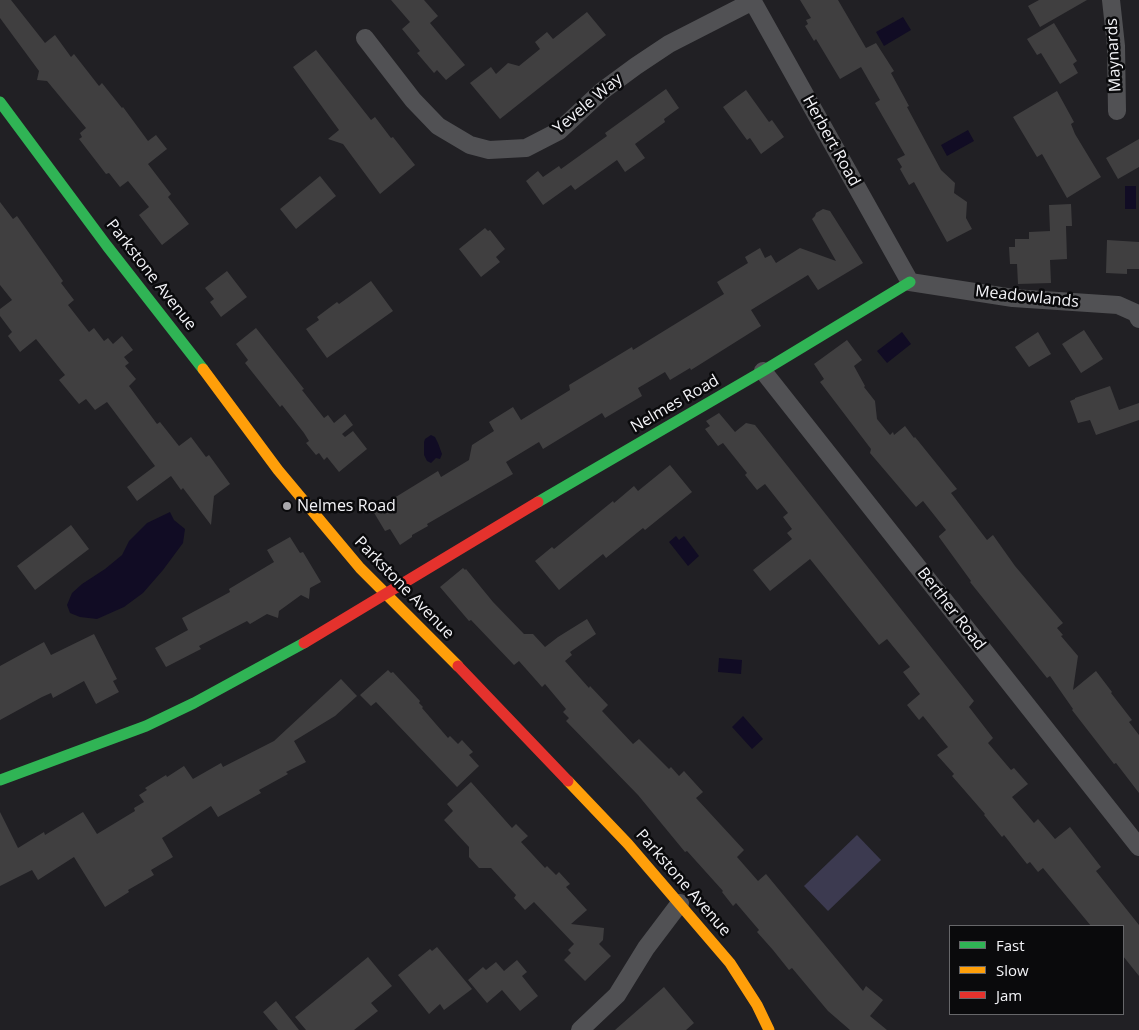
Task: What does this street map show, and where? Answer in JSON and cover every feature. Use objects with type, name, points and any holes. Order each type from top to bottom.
[{"type":"street","name":"Maynards","points":[[1110,0],[1116,46],[1117,110]]},
{"type":"street","name":"Yevele Way","points":[[365,38],[413,100],[438,126],[470,145],[489,150],[526,148],[559,131],[602,91],[669,44],[752,1]]},
{"type":"street","name":"Herbert Road","points":[[752,1],[910,282]]},
{"type":"street","name":"Parkstone Avenue","points":[[0,102],[108,246],[185,344],[278,470],[360,568],[493,702],[628,844],[680,903],[730,963],[757,1005],[769,1030]]},
{"type":"street","name":"Meadowlands","points":[[910,282],[1013,298],[1118,305],[1136,313],[1139,319]]},
{"type":"street","name":"Nelmes Road","points":[[0,780],[146,726],[194,703],[300,645],[383,592],[763,371],[910,282]]},
{"type":"street","name":"Berther Road","points":[[763,371],[1139,847]]},
{"type":"street","points":[[580,1030],[617,995],[646,948],[680,903]]},
{"type":"shaded area","points":[[903,17],[911,30],[884,46],[876,32]]},
{"type":"shaded area","points":[[968,130],[974,141],[947,156],[941,145]]},
{"type":"shaded area","points":[[1125,186],[1136,186],[1136,209],[1125,209]]},
{"type":"shaded area","points":[[902,332],[911,344],[887,363],[877,351]]},
{"type":"shaded area","points":[[431,435],[435,437],[442,454],[440,459],[436,458],[431,463],[427,461],[424,455],[424,442]]},
{"type":"shaded area","points":[[170,512],[174,520],[185,529],[183,543],[143,593],[124,607],[97,619],[80,617],[70,613],[67,605],[72,593],[122,555],[129,541],[147,523]]},
{"type":"shaded area","points":[[676,536],[679,540],[684,536],[699,556],[688,566],[669,542]]},
{"type":"shaded area","points":[[719,658],[742,660],[741,674],[718,672]]},
{"type":"shaded area","points":[[743,716],[763,739],[752,749],[732,727]]},
{"type":"shaded area","points":[[857,835],[881,860],[828,911],[804,886]]},
{"type":"building","points":[[0,0],[11,0],[45,43],[55,35],[71,57],[74,54],[99,86],[102,83],[123,107],[148,141],[156,135],[167,149],[148,164],[171,194],[168,197],[189,224],[162,245],[139,215],[149,207],[128,181],[120,187],[109,173],[106,174],[79,139],[82,137],[80,133],[86,128],[47,81],[37,80],[39,71],[0,18]]},
{"type":"building","points":[[391,0],[424,0],[438,16],[430,23],[465,65],[446,80],[437,70],[434,73],[417,53],[420,51],[402,29],[410,22]]},
{"type":"building","points":[[800,0],[838,0],[866,48],[876,43],[894,71],[891,73],[909,106],[907,107],[941,170],[955,183],[954,193],[967,202],[966,218],[972,229],[947,242],[914,182],[909,185],[900,169],[902,167],[897,159],[905,155],[875,103],[880,100],[861,67],[840,79],[816,39],[814,41],[805,26],[808,24],[806,20],[811,18]]},
{"type":"building","points":[[1039,0],[1087,0],[1040,27],[1028,6]]},
{"type":"building","points":[[587,12],[606,35],[500,119],[470,83],[491,67],[496,74],[508,63],[519,66],[540,49],[535,42],[547,32],[553,39]]},
{"type":"building","points":[[1054,23],[1077,61],[1073,64],[1078,73],[1060,84],[1041,53],[1037,55],[1027,39]]},
{"type":"building","points":[[316,50],[371,120],[375,117],[415,165],[380,194],[343,144],[328,139],[339,130],[293,67]]},
{"type":"building","points":[[666,89],[679,108],[664,119],[665,122],[635,144],[645,158],[625,172],[617,160],[575,190],[571,185],[543,205],[526,181],[538,171],[543,177],[559,166],[561,169],[607,136],[605,133]]},
{"type":"building","points":[[746,90],[769,122],[772,120],[784,137],[761,154],[750,138],[747,140],[723,107]]},
{"type":"building","points":[[1057,91],[1074,122],[1071,124],[1075,134],[1101,177],[1067,198],[1042,154],[1037,157],[1013,117]]},
{"type":"building","points":[[1139,139],[1139,167],[1118,179],[1106,158]]},
{"type":"building","points":[[320,176],[336,196],[296,229],[280,209]]},
{"type":"building","points":[[0,202],[13,219],[17,216],[63,281],[61,283],[74,300],[68,305],[89,332],[94,328],[104,341],[108,338],[113,344],[122,336],[133,350],[124,357],[129,363],[125,366],[136,379],[129,386],[157,424],[160,422],[179,446],[191,437],[206,457],[209,455],[230,484],[214,496],[211,525],[183,488],[181,490],[171,476],[137,501],[127,487],[155,466],[107,402],[95,410],[86,399],[79,404],[59,380],[65,375],[36,339],[20,352],[8,336],[12,332],[0,316],[0,309],[12,300],[0,285]]},
{"type":"building","points":[[1071,204],[1072,226],[1066,226],[1067,259],[1050,260],[1051,283],[1018,284],[1017,264],[1010,264],[1009,247],[1015,247],[1015,239],[1029,239],[1029,232],[1050,231],[1049,205]]},
{"type":"building","points":[[823,209],[830,211],[863,263],[818,290],[808,275],[751,310],[761,326],[691,370],[690,368],[670,380],[665,372],[638,388],[642,396],[605,418],[602,413],[543,449],[539,442],[506,462],[513,474],[427,524],[428,526],[412,535],[412,537],[400,545],[390,529],[385,531],[373,511],[438,471],[441,477],[469,460],[472,445],[494,431],[489,422],[513,407],[521,420],[570,390],[569,385],[632,347],[633,350],[724,294],[717,282],[748,263],[745,257],[760,248],[765,258],[771,255],[776,263],[800,248],[836,261],[812,219],[816,213]]},
{"type":"building","points":[[485,228],[488,231],[490,230],[505,249],[496,257],[500,262],[481,277],[459,249]]},
{"type":"building","points":[[1107,240],[1139,242],[1139,269],[1127,269],[1127,274],[1106,273]]},
{"type":"building","points":[[227,271],[247,297],[221,317],[210,302],[214,299],[205,288]]},
{"type":"building","points":[[371,281],[393,311],[327,358],[306,329],[319,320],[317,317],[337,302],[339,304]]},
{"type":"building","points":[[256,328],[304,389],[302,390],[324,418],[328,415],[334,423],[345,414],[353,425],[342,434],[345,437],[353,431],[367,449],[339,472],[327,457],[324,460],[319,453],[316,455],[306,443],[309,441],[304,433],[282,405],[280,407],[245,363],[248,360],[236,344]]},
{"type":"building","points":[[1084,330],[1103,359],[1081,373],[1062,344]]},
{"type":"building","points":[[1038,332],[1051,354],[1029,367],[1015,347]]},
{"type":"building","points":[[847,340],[862,360],[854,366],[864,387],[875,401],[877,419],[890,435],[893,432],[894,435],[905,426],[957,489],[951,493],[987,540],[993,535],[1015,566],[1063,623],[1057,628],[1063,635],[1061,636],[1078,656],[1073,690],[1096,671],[1132,720],[1129,722],[1139,735],[1139,793],[1072,710],[1050,676],[1047,678],[970,582],[939,537],[946,530],[923,501],[916,507],[870,453],[871,449],[820,382],[824,379],[814,364]]},
{"type":"building","points":[[1110,386],[1119,410],[1139,403],[1139,420],[1096,435],[1090,420],[1078,423],[1070,401]]},
{"type":"building","points":[[719,413],[735,432],[746,423],[755,425],[974,701],[969,707],[993,738],[988,743],[1011,770],[1014,768],[1028,784],[1012,797],[1034,823],[1038,819],[1055,839],[1070,827],[1101,867],[1096,871],[1139,925],[1139,976],[1124,957],[1124,925],[1090,925],[1043,868],[1038,872],[1030,862],[1027,864],[1004,835],[1002,837],[952,776],[954,774],[937,755],[948,747],[923,716],[919,720],[907,705],[920,694],[903,672],[910,667],[887,639],[879,645],[810,559],[770,591],[753,570],[792,539],[787,533],[792,529],[783,517],[788,513],[765,484],[757,490],[745,475],[747,473],[723,443],[718,446],[705,429],[710,426],[706,421]]},
{"type":"building","points":[[670,465],[692,492],[645,530],[643,528],[606,558],[603,554],[559,590],[535,561],[552,547],[554,549],[634,486],[638,491]]},
{"type":"building","points":[[71,525],[89,549],[35,590],[17,566]]},
{"type":"building","points":[[290,537],[300,553],[303,552],[321,582],[310,588],[309,599],[301,595],[279,611],[278,618],[267,614],[250,624],[247,621],[199,646],[201,649],[166,667],[155,648],[188,630],[182,618],[230,592],[229,589],[274,562],[267,550]]},
{"type":"building","points":[[463,568],[466,569],[493,602],[524,634],[533,634],[545,647],[587,619],[596,634],[570,652],[572,655],[565,661],[589,688],[590,686],[608,705],[602,711],[633,744],[639,739],[669,769],[671,767],[679,776],[684,771],[703,792],[696,798],[744,850],[737,857],[758,881],[766,874],[863,991],[866,986],[883,1000],[870,1016],[887,1030],[850,1030],[828,1011],[792,968],[789,970],[757,932],[759,930],[736,903],[733,906],[723,891],[687,851],[685,852],[638,795],[566,721],[569,718],[563,712],[566,709],[545,684],[542,687],[519,661],[514,665],[471,620],[469,621],[440,587]]},
{"type":"building","points":[[94,634],[117,679],[113,681],[119,692],[96,704],[84,681],[53,698],[51,693],[42,697],[0,720],[0,666],[44,642],[51,655]]},
{"type":"building","points":[[388,670],[391,673],[393,672],[420,701],[419,703],[422,708],[448,738],[450,736],[458,744],[462,740],[473,752],[469,755],[479,766],[457,787],[376,702],[371,706],[360,695]]},
{"type":"building","points":[[341,679],[357,696],[335,716],[294,741],[306,762],[286,772],[288,774],[259,790],[261,793],[218,817],[211,806],[162,838],[173,857],[151,870],[154,875],[128,890],[129,892],[105,907],[74,857],[38,880],[32,870],[0,886],[0,812],[18,848],[44,832],[45,835],[83,812],[97,834],[135,811],[134,808],[144,802],[139,795],[147,790],[145,788],[166,775],[167,777],[184,766],[193,779],[221,763],[223,767],[274,741]]},
{"type":"building","points":[[471,782],[512,828],[516,824],[528,836],[521,842],[545,868],[547,866],[556,875],[559,872],[570,884],[566,887],[587,910],[571,924],[604,928],[603,940],[599,944],[611,956],[585,981],[564,960],[571,953],[568,950],[574,944],[534,902],[525,910],[514,898],[516,895],[491,868],[479,868],[469,857],[469,847],[444,820],[453,811],[447,804]]},
{"type":"building","points":[[437,947],[472,989],[444,1010],[440,1004],[429,1014],[398,975],[430,949],[432,951]]},
{"type":"building","points":[[368,957],[392,986],[371,1003],[378,1011],[354,1030],[306,1030],[295,1017]]},
{"type":"building","points":[[517,960],[527,972],[522,976],[538,996],[520,1011],[502,990],[487,1003],[468,980],[483,967],[486,970],[496,962],[504,971]]},
{"type":"building","points":[[664,987],[694,1023],[686,1030],[615,1030]]},
{"type":"building","points":[[276,1001],[299,1030],[278,1030],[263,1012]]},
{"type":"traffic: fast","points":[[0,102],[107,246],[203,369]]},
{"type":"traffic: fast","points":[[538,502],[763,371],[910,282]]},
{"type":"traffic: fast","points":[[0,780],[146,726],[194,703],[304,643]]},
{"type":"traffic: slow","points":[[203,369],[278,470],[360,568],[458,666]]},
{"type":"traffic: slow","points":[[568,781],[628,844],[730,963],[757,1005],[769,1030]]},
{"type":"traffic: jam","points":[[304,643],[538,502]]},
{"type":"traffic: jam","points":[[458,666],[568,781]]},
{"type":"place","name":"Nelmes Road","points":[[287,506]]}]
